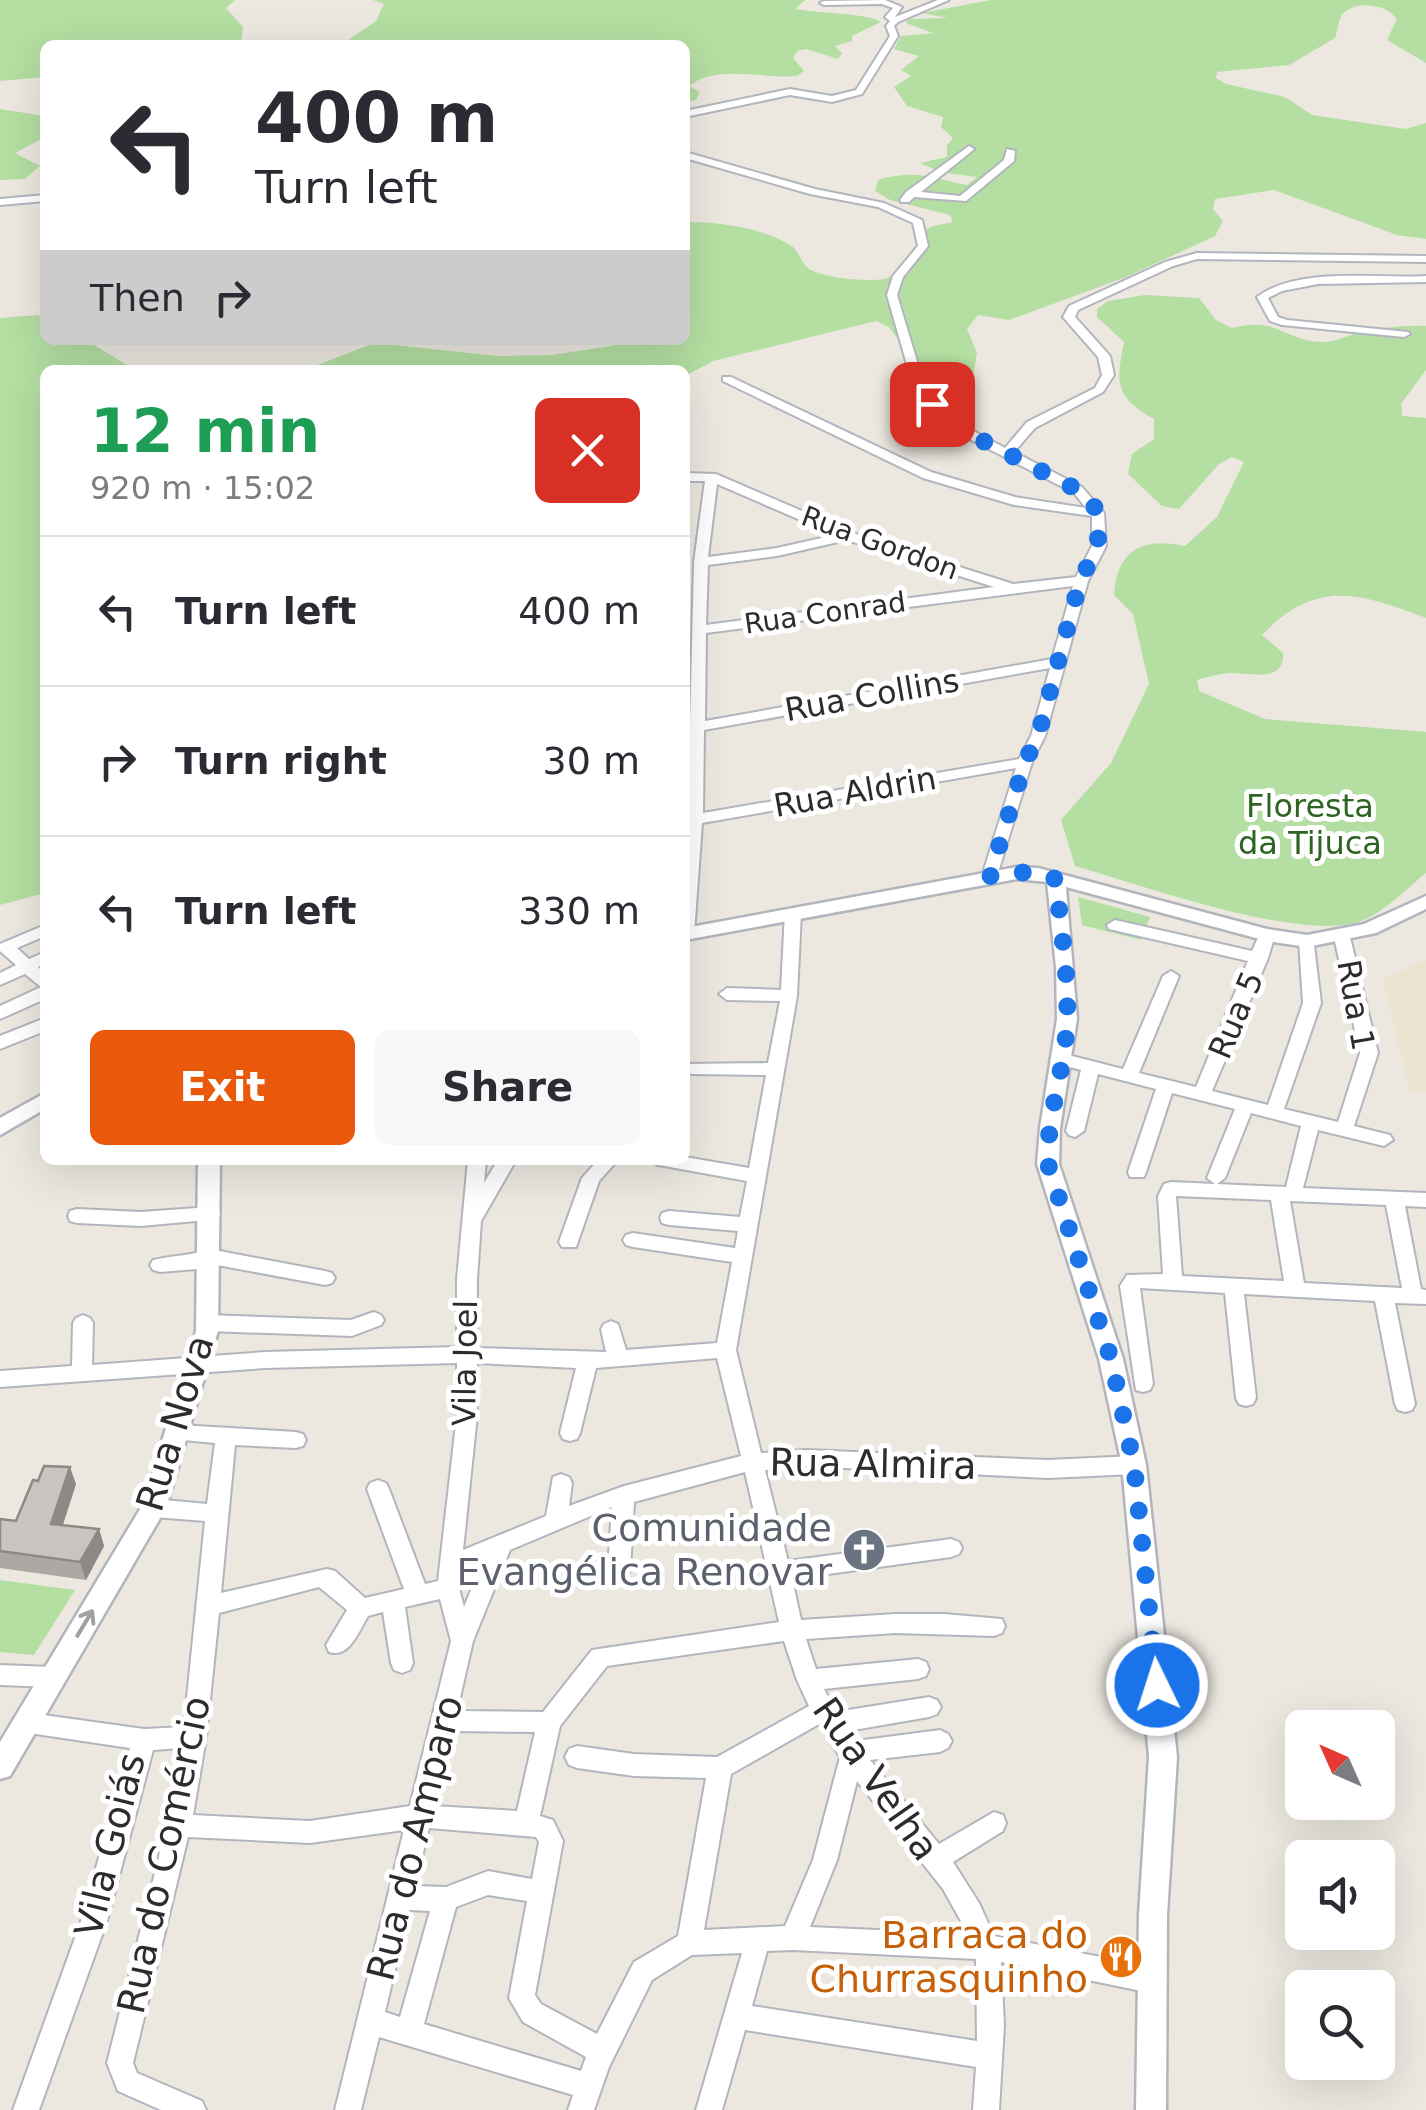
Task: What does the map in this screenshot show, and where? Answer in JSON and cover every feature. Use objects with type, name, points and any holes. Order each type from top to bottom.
[{"type":"street","points":[[835,4],[857,0]]},
{"type":"street","points":[[690,113],[790,92],[832,100],[855,95],[869,80],[894,36],[890,26],[895,20],[945,0]]},
{"type":"street","points":[[835,4],[892,3],[898,7],[889,17],[895,20]]},
{"type":"street","points":[[897,208],[969,150]]},
{"type":"street","points":[[910,194],[962,199],[1008,161],[1010,152]]},
{"type":"street","points":[[690,156],[717,160],[818,193],[897,208],[918,222],[924,236],[923,246],[898,276],[892,295],[920,389],[952,424],[1078,490],[1089,498],[1098,513],[1098,546],[1080,581],[1038,736],[1025,762],[990,876]]},
{"type":"street","points":[[0,202],[40,198]]},
{"type":"street","points":[[1008,452],[1030,425],[1099,390],[1108,375],[1104,356],[1068,317],[1073,308],[1168,264],[1198,256],[1426,259]]},
{"type":"street","points":[[1404,334],[1286,323],[1274,319],[1262,297],[1283,287],[1314,282],[1426,280]]},
{"type":"street","points":[[726,379],[927,475],[1014,501],[1098,513]]},
{"type":"street","name":"Rua Gordon","points":[[690,477],[712,477],[848,536],[1012,588],[1080,581]]},
{"type":"street","points":[[690,820],[701,562],[712,477]]},
{"type":"street","points":[[701,562],[777,552],[848,536]]},
{"type":"street","name":"Rua Conrad","points":[[698,630],[1012,588]]},
{"type":"street","name":"Rua Collins","points":[[691,728],[1058,662]]},
{"type":"street","name":"Rua Aldrin","points":[[690,820],[1025,762]]},
{"type":"street","points":[[690,933],[1027,872],[1267,935],[1307,941],[1369,930],[1426,902]]},
{"type":"street","points":[[1056,879],[1068,1015],[1064,1060],[1047,1143],[1048,1164],[1111,1359],[1134,1465],[1163,1757],[1152,1980],[1151,2110]]},
{"type":"street","name":"Rua Velha","points":[[793,913],[789,996],[726,1350],[734,1401],[780,1571],[790,1628],[808,1680],[826,1717],[883,1798],[935,1860],[971,1915],[986,1947],[990,2056],[986,2110]]},
{"type":"street","points":[[1115,925],[1260,958]]},
{"type":"street","points":[[3,945],[40,932]]},
{"type":"street","name":"Rua 5","points":[[1202,1094],[1267,935]]},
{"type":"street","name":"Rua 1","points":[[1342,937],[1369,1054],[1344,1130]]},
{"type":"street","points":[[1274,1112],[1312,1003],[1307,941]]},
{"type":"street","points":[[3,945],[40,978]]},
{"type":"street","points":[[0,980],[40,960]]},
{"type":"street","points":[[1129,1075],[1170,976]]},
{"type":"street","points":[[0,1012],[40,994]]},
{"type":"street","points":[[727,994],[789,996]]},
{"type":"street","points":[[0,1043],[40,1032]]},
{"type":"street","points":[[1064,1060],[1384,1140]]},
{"type":"street","points":[[1075,1131],[1090,1066]]},
{"type":"street","points":[[691,1068],[774,1069]]},
{"type":"street","points":[[1137,1172],[1166,1085]]},
{"type":"street","points":[[0,1128],[40,1103]]},
{"type":"street","points":[[1216,1178],[1246,1105]]},
{"type":"street","points":[[1294,1290],[1287,1190],[1311,1122]]},
{"type":"street","name":"Rua Nova","points":[[0,1766],[30,1723],[52,1677],[154,1508],[179,1433],[207,1323],[209,1165]]},
{"type":"street","name":"Vila Joel","points":[[448,1576],[467,1415],[470,1226],[476,1165]]},
{"type":"street","points":[[470,1226],[504,1165]]},
{"type":"street","points":[[569,1242],[591,1178],[604,1165]]},
{"type":"street","points":[[690,1165],[755,1176]]},
{"type":"street","points":[[1173,1283],[1167,1196],[1170,1190],[1287,1190],[1426,1200]]},
{"type":"street","points":[[1142,1384],[1130,1284],[1138,1280],[1420,1297],[1394,1199]]},
{"type":"street","points":[[77,1216],[140,1219],[211,1214]]},
{"type":"street","points":[[669,1218],[749,1225]]},
{"type":"street","points":[[633,1240],[743,1256]]},
{"type":"street","points":[[160,1265],[209,1258],[325,1278]]},
{"type":"street","points":[[1234,1288],[1246,1398]]},
{"type":"street","points":[[1384,1294],[1405,1404]]},
{"type":"street","points":[[207,1323],[352,1328],[374,1320]]},
{"type":"street","points":[[82,1370],[83,1323]]},
{"type":"street","points":[[339,1358],[352,1328]]},
{"type":"street","points":[[611,1329],[618,1359]]},
{"type":"street","points":[[0,1379],[82,1370],[339,1358],[467,1355],[588,1362],[726,1350]]},
{"type":"street","points":[[570,1433],[588,1362]]},
{"type":"street","points":[[179,1433],[296,1440]]},
{"type":"street","name":"Rua do Comércio","points":[[193,2110],[127,2082],[120,2063],[178,1826],[194,1737],[214,1513],[226,1436]]},
{"type":"street","name":"Rua Almira","points":[[361,1608],[418,1596],[501,1544],[624,1495],[752,1462],[806,1458],[1048,1469],[1134,1465]]},
{"type":"street","points":[[556,1521],[561,1483]]},
{"type":"street","points":[[378,1489],[418,1596]]},
{"type":"street","points":[[619,1570],[624,1495]]},
{"type":"street","points":[[154,1508],[214,1513]]},
{"type":"street","points":[[462,1641],[501,1544]]},
{"type":"street","points":[[780,1571],[951,1548]]},
{"type":"street","name":"Rua do Amparo","points":[[348,2110],[462,1641],[448,1576]]},
{"type":"street","points":[[208,1606],[324,1578],[361,1608],[336,1645]]},
{"type":"street","points":[[394,1602],[402,1663]]},
{"type":"street","points":[[526,1823],[549,1722],[600,1658],[790,1628],[939,1621],[994,1626]]},
{"type":"street","points":[[808,1680],[918,1669]]},
{"type":"street","points":[[0,1675],[52,1677]]},
{"type":"street","points":[[577,1757],[634,1765],[720,1768],[826,1717],[930,1707]]},
{"type":"street","points":[[445,1721],[549,1722]]},
{"type":"street","name":"Vila Goiás","points":[[26,2110],[94,1921],[144,1740],[30,1723]]},
{"type":"street","points":[[144,1740],[194,1737]]},
{"type":"street","points":[[793,1938],[825,1860],[853,1752],[940,1741]]},
{"type":"street","points":[[689,1943],[720,1768]]},
{"type":"street","points":[[178,1826],[310,1832],[420,1816],[526,1823],[544,1828],[552,1840],[522,1998],[532,2014],[602,2051]]},
{"type":"street","points":[[935,1860],[994,1823]]},
{"type":"street","points":[[399,1898],[446,1900],[488,1883],[541,1892]]},
{"type":"street","points":[[410,2033],[446,1900]]},
{"type":"street","points":[[370,2022],[585,2098],[602,2051],[642,1970],[689,1943],[793,1938],[986,1947],[1152,1980]]},
{"type":"street","points":[[709,2110],[758,1940]]},
{"type":"street","points":[[735,2016],[990,2056]]},
{"type":"shaded area","points":[[1426,959],[1426,1091],[1410,1091],[1383,980]]},
{"type":"green space","points":[[0,0],[235,0],[226,8],[243,27],[241,40],[40,40],[40,77],[0,81]]},
{"type":"green space","points":[[373,0],[805,0],[795,9],[881,22],[852,36],[852,41],[835,46],[842,53],[838,59],[806,49],[797,51],[793,58],[804,71],[797,76],[727,74],[700,79],[690,85],[690,40],[348,40],[376,21],[384,4]]},
{"type":"green space","points":[[991,0],[1426,0],[1426,63],[1387,40],[1397,19],[1392,14],[1364,5],[1343,13],[1335,38],[1289,65],[1217,72],[1216,78],[1226,84],[1285,97],[1312,115],[1406,129],[1426,123],[1426,239],[1397,235],[1274,190],[1215,199],[1213,209],[1223,221],[1215,236],[1126,277],[1009,320],[978,315],[967,329],[977,353],[973,376],[957,389],[935,390],[889,327],[876,321],[713,361],[690,373],[690,365],[317,365],[370,345],[498,356],[552,355],[613,345],[690,345],[690,222],[766,234],[790,245],[808,268],[823,274],[866,280],[895,274],[922,244],[915,236],[933,226],[953,222],[950,215],[890,200],[875,191],[878,180],[914,175],[967,185],[977,177],[940,172],[920,163],[947,157],[947,145],[953,138],[941,127],[943,117],[907,106],[894,87],[911,76],[901,70],[919,56],[894,49],[901,36],[933,33],[906,23],[907,19],[948,18],[922,13]]},
{"type":"green space","points":[[690,87],[700,92],[696,100],[690,101]]},
{"type":"green space","points":[[0,109],[40,115],[40,140],[15,153],[40,166],[25,179],[0,180]]},
{"type":"green space","name":"Floresta da Tijuca","points":[[1145,295],[1199,298],[1216,320],[1232,328],[1260,325],[1310,341],[1327,342],[1381,329],[1426,326],[1426,370],[1401,404],[1402,416],[1426,418],[1426,618],[1359,597],[1320,598],[1282,617],[1262,635],[1283,653],[1282,662],[1272,673],[1230,673],[1197,680],[1199,691],[1265,719],[1426,732],[1426,873],[1391,903],[1361,921],[1322,926],[1252,916],[1075,866],[1061,820],[1111,763],[1149,684],[1133,614],[1114,595],[1120,567],[1134,550],[1144,546],[1185,546],[1217,517],[1244,462],[1232,457],[1219,464],[1179,509],[1162,506],[1128,474],[1132,454],[1154,439],[1154,419],[1125,396],[1119,378],[1124,342],[1097,317],[1097,309],[1108,301]]},
{"type":"green space","points":[[37,315],[40,345],[94,345],[127,365],[40,365],[40,894],[0,905],[0,318]]},
{"type":"green space","points":[[1078,897],[1150,917],[1141,940],[1082,925]]},
{"type":"green space","points":[[0,1580],[75,1590],[34,1655],[0,1652]]},
{"type":"building","points":[[44,1466],[70,1467],[51,1524],[99,1529],[80,1562],[0,1551],[0,1519],[16,1521],[33,1480],[38,1481]]},
{"type":"place","name":"Comunidade Evangélica Renovar","points":[[864,1550]]},
{"type":"place","name":"Barraca do Churrasquinho","points":[[1121,1957]]},
{"type":"route","points":[[932,404],[962,430],[1078,490],[1089,498],[1098,513],[1098,546],[1080,581],[1038,736],[1025,762],[990,876],[1027,872],[1056,879],[1068,1015],[1064,1060],[1047,1143],[1048,1164],[1111,1359],[1134,1465],[1157,1685]]}]
